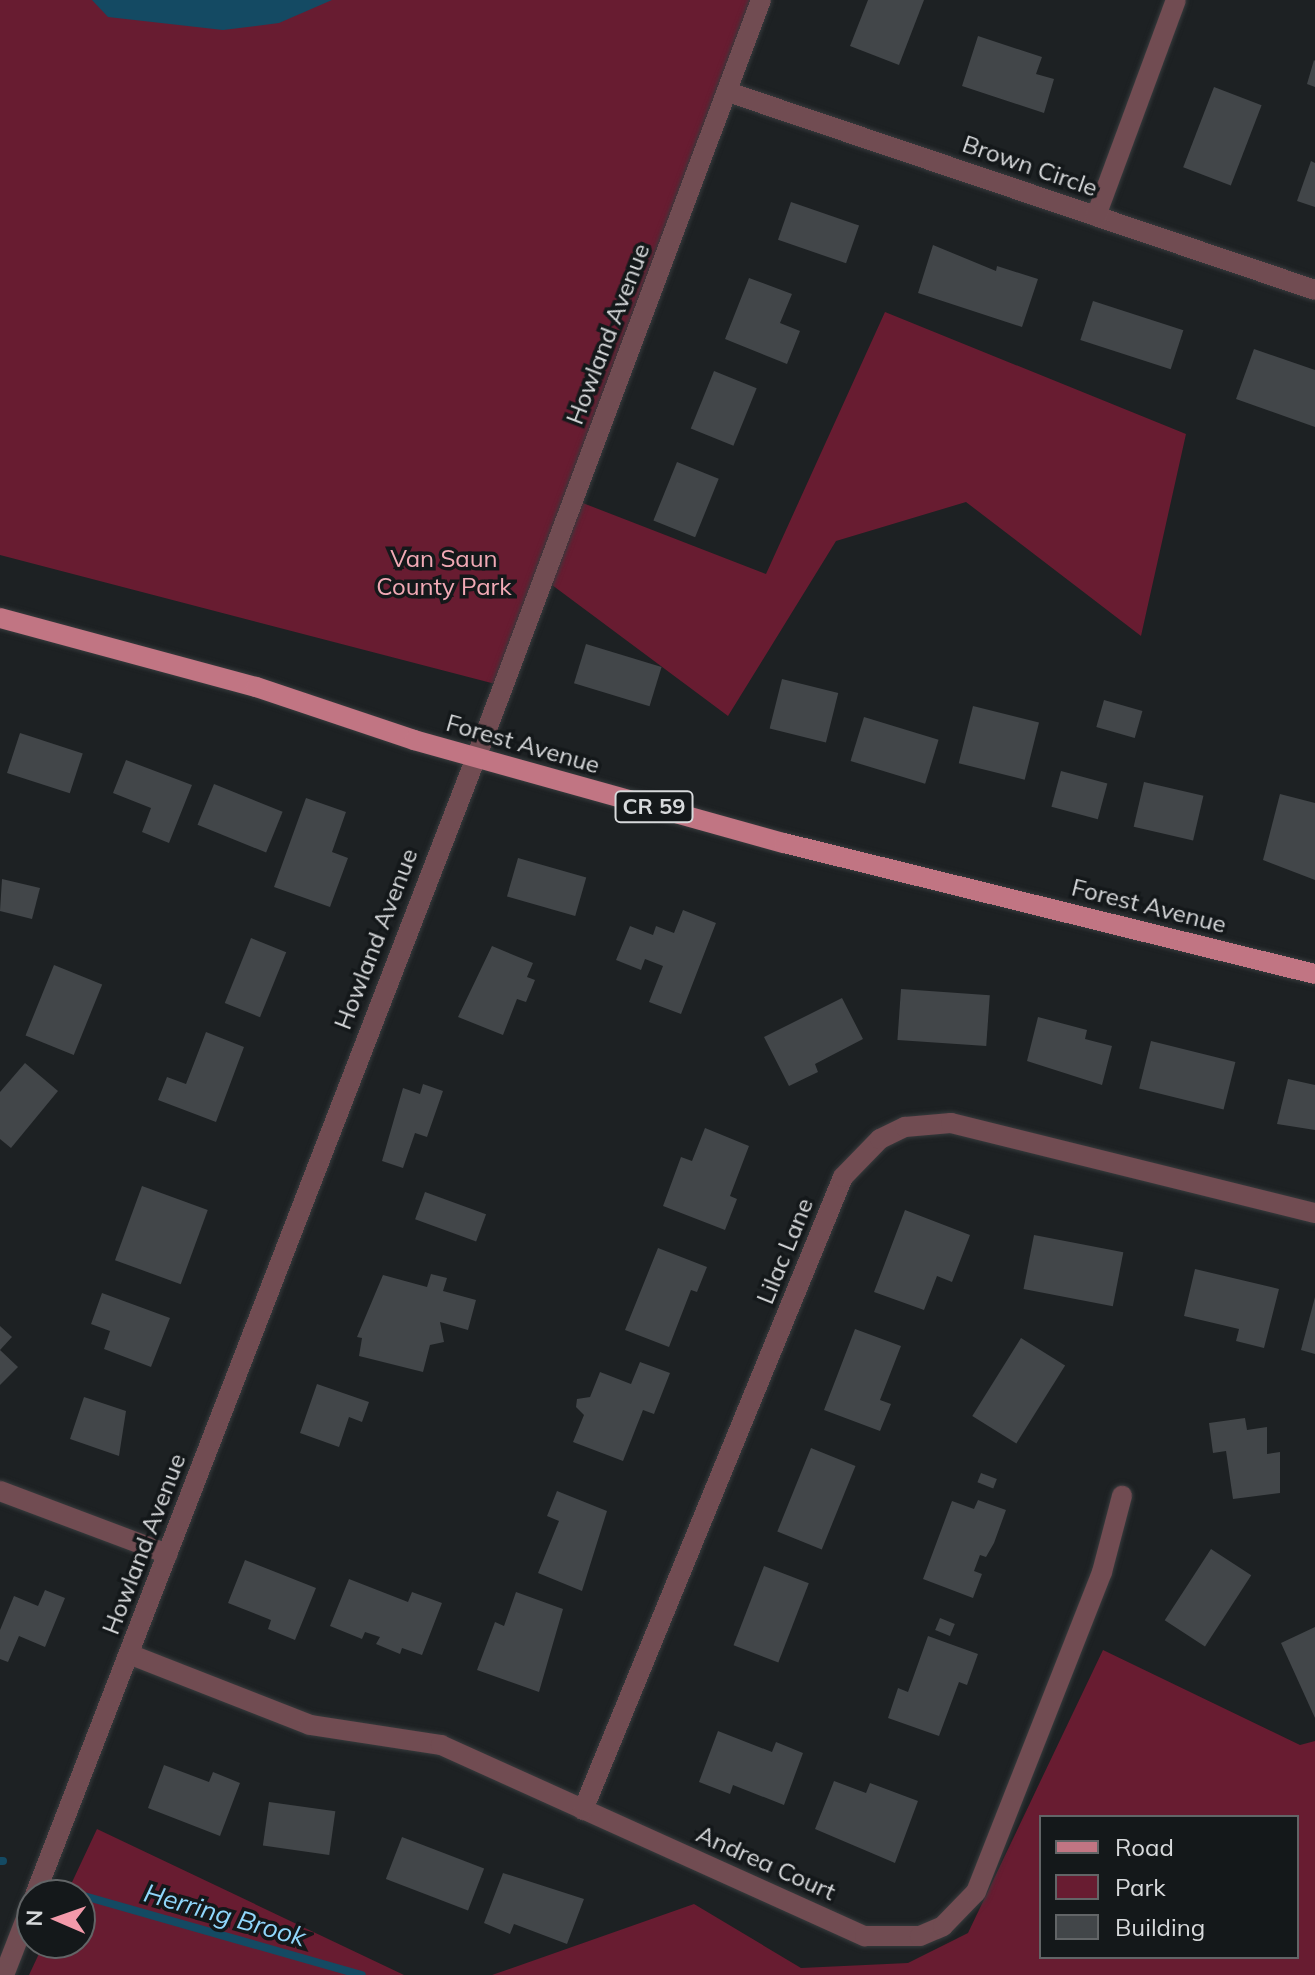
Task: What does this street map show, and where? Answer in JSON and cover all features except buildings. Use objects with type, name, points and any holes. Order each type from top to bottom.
[{"type":"main road","name":"Forest Avenue","points":[[0,618],[256,687],[476,758],[784,843],[1315,974]]},
{"type":"street","name":"Howland Avenue","points":[[41,1879],[476,758],[761,0]]},
{"type":"street","points":[[1096,216],[1176,0]]},
{"type":"street","name":"Brown Circle","points":[[728,92],[1315,290]]},
{"type":"street","name":"Lilac Lane","points":[[583,1810],[843,1177],[880,1139],[905,1127],[951,1123],[1315,1213]]},
{"type":"street","points":[[0,1491],[168,1554]]},
{"type":"street","name":"Andrea Court","points":[[129,1654],[310,1725],[441,1745],[865,1936],[893,1940],[943,1926],[976,1892],[1102,1572],[1122,1496]]},
{"type":"street","points":[[4,1975],[16,1944]]},
{"type":"green space","name":"Van Saun County Park","points":[[0,0],[770,0],[575,500],[766,574],[885,312],[1186,434],[1141,636],[966,502],[836,541],[728,716],[544,579],[503,686],[0,555]]},
{"type":"green space","points":[[1103,1650],[1300,1745],[1315,1741],[1315,1975],[492,1975],[694,1904],[801,1968],[908,1963],[968,1933]]},
{"type":"green space","points":[[97,1829],[404,1975],[29,1975],[36,1959],[96,1959],[96,1879],[74,1879]]},
{"type":"water","points":[[92,0],[332,0],[279,23],[223,30],[108,17]]},
{"type":"waterway","name":"Herring Brook","points":[[96,1899],[362,1975]]}]
